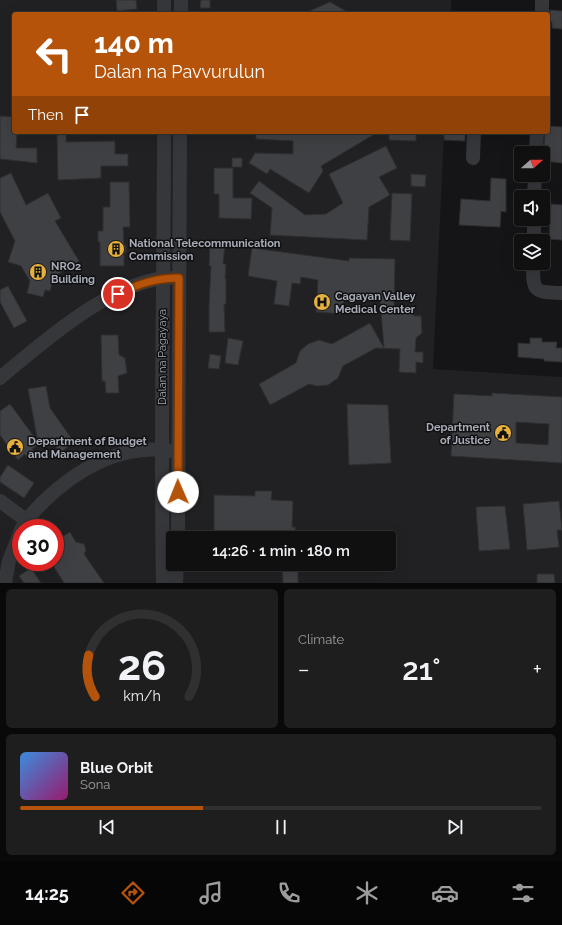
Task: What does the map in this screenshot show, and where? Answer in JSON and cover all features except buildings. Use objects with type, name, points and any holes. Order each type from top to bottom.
[{"type":"street","points":[[164,0],[164,12]]},
{"type":"street","points":[[181,0],[181,12]]},
{"type":"street","points":[[542,0],[542,12]]},
{"type":"street","name":"Dalan na Pagayaya","points":[[163,583],[162,278],[164,222],[164,134]]},
{"type":"street","name":"Dalan na Pagayaya","points":[[178,531],[180,134]]},
{"type":"street","points":[[473,158],[474,134]]},
{"type":"street","points":[[536,146],[537,134]]},
{"type":"street","points":[[533,270],[533,282],[537,290],[562,293]]},
{"type":"street","points":[[0,378],[43,342],[77,317],[131,287],[162,278],[179,278]]},
{"type":"street","points":[[29,519],[52,494],[76,474],[96,462],[118,455],[162,449],[178,452]]},
{"type":"street","points":[[0,501],[17,519]]},
{"type":"street","points":[[5,583],[12,554]]},
{"type":"street","points":[[176,583],[177,571]]},
{"type":"shaded area","points":[[0,0],[451,0],[451,12],[12,12],[12,134],[444,134],[433,369],[562,377],[562,583],[0,583]]},
{"type":"place","name":"National Telecommunication Commission","points":[[116,249]]},
{"type":"place","name":"NRO2 Building","points":[[38,272]]},
{"type":"place","name":"Cagayan Valley Medical Center","points":[[322,302]]},
{"type":"place","name":"Department of Justice","points":[[503,433]]},
{"type":"place","name":"Department of Budget and Management","points":[[15,447]]},
{"type":"route","points":[[118,294],[146,281],[162,278],[179,278],[178,492]]}]
